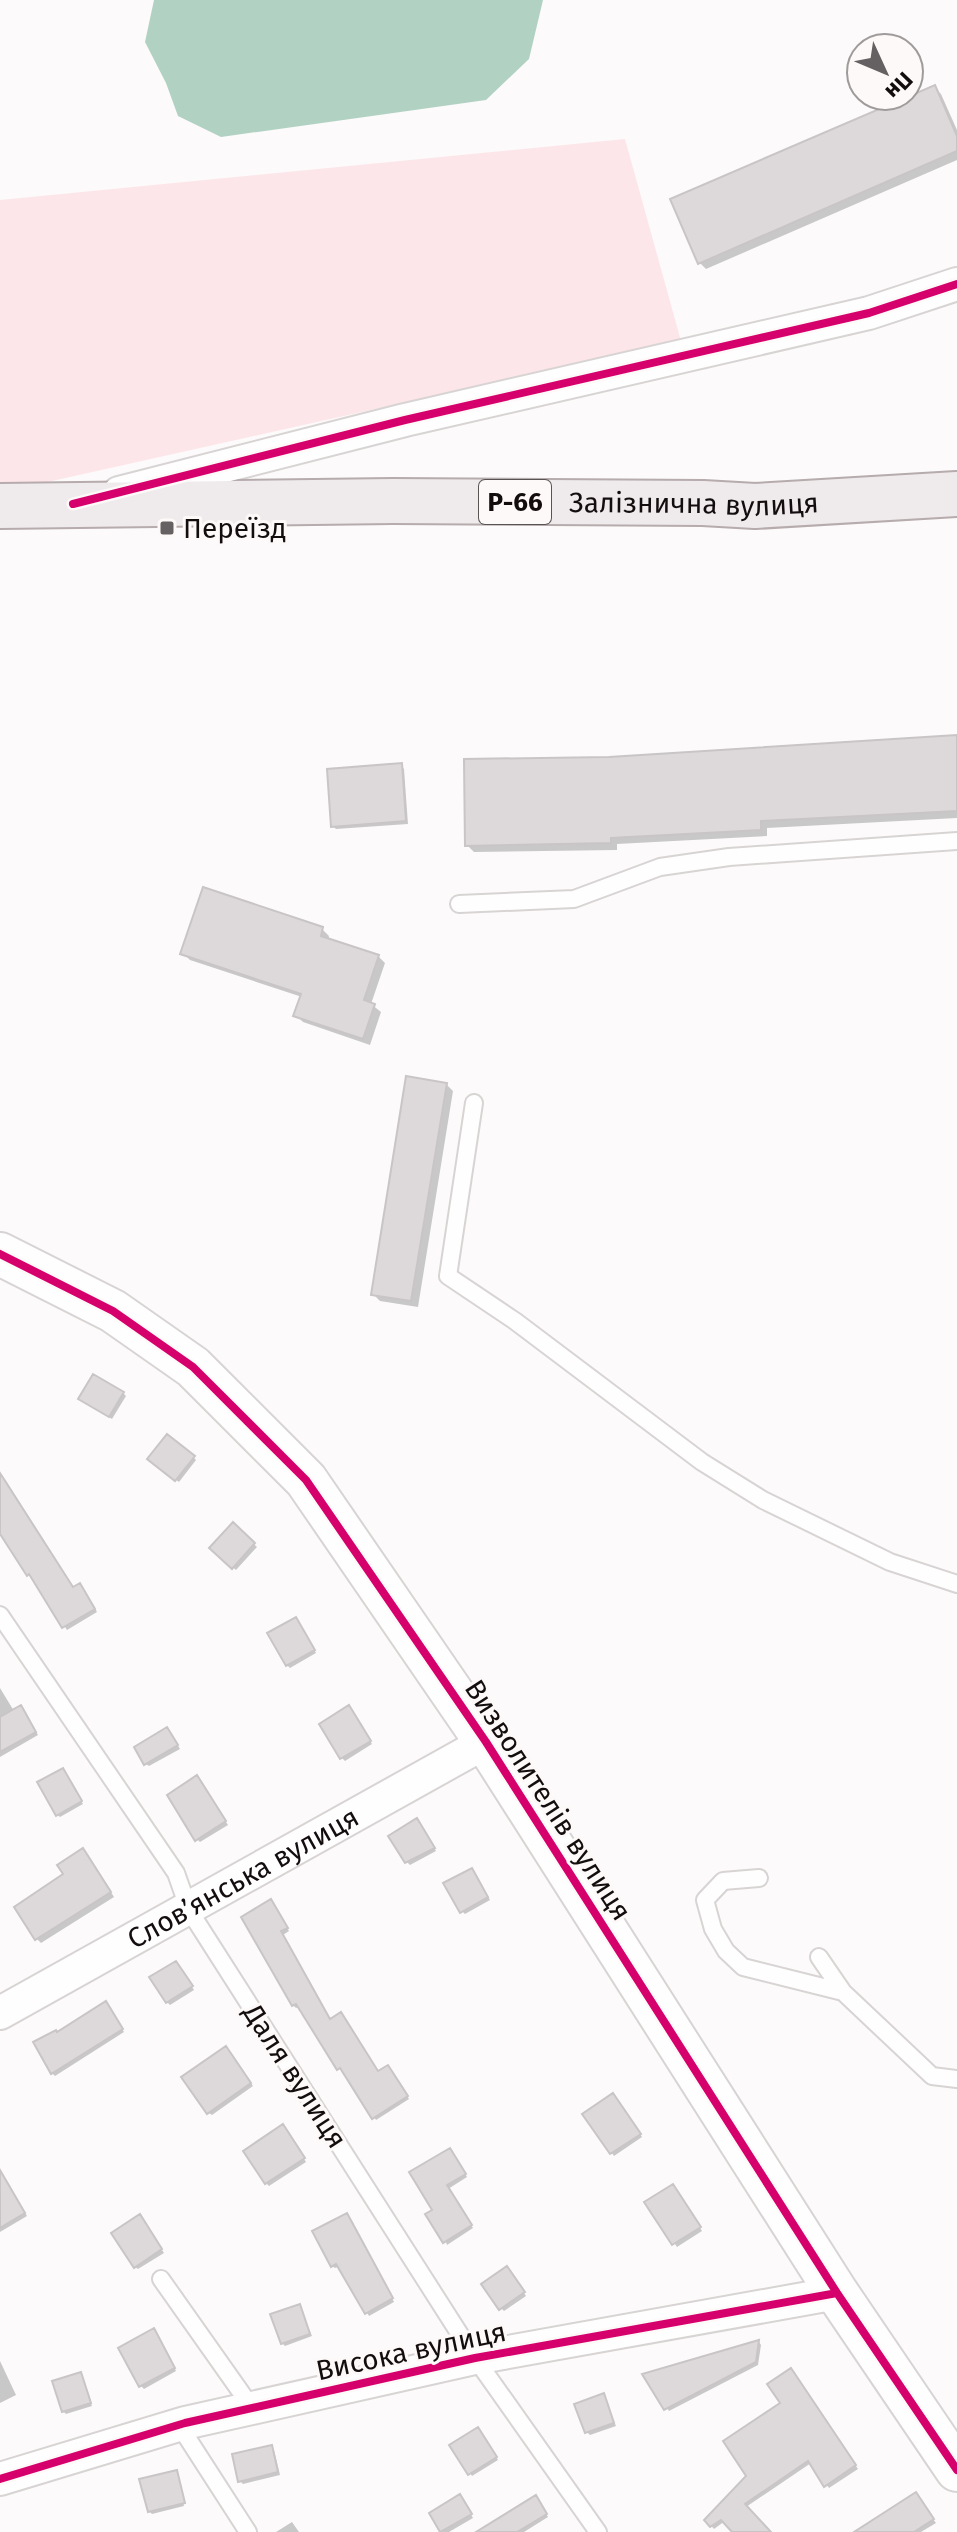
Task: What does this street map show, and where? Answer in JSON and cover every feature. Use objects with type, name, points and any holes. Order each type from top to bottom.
[{"type":"main road","name":"Залізнична вулиця","points":[[0,506],[409,501],[755,506],[957,494]]},
{"type":"street","points":[[73,504],[405,420],[869,313],[957,284]]},
{"type":"street","name":"Визволителів вулиця","points":[[0,1254],[113,1311],[193,1367],[306,1480],[486,1742],[837,2293],[957,2470]]},
{"type":"street","name":"Слов’янська вулиця","points":[[0,2013],[486,1742]]},
{"type":"street","name":"Висока вулиця","points":[[0,2479],[179,2425],[475,2358],[837,2293]]},
{"type":"lane","points":[[459,904],[574,899],[660,867],[729,857],[957,841]]},
{"type":"lane","points":[[474,1103],[448,1276],[515,1321],[702,1462],[763,1500],[890,1562],[957,1584]]},
{"type":"lane","name":"Даля вулиця","points":[[0,1615],[176,1873],[189,1910],[475,2358],[598,2532]]},
{"type":"lane","points":[[759,1878],[723,1881],[705,1900],[713,1929],[726,1951],[743,1967],[843,1992]]},
{"type":"lane","points":[[819,1957],[843,1992],[932,2076],[957,2079]]},
{"type":"lane","points":[[161,2279],[252,2408]]},
{"type":"lane","points":[[179,2425],[248,2532]]},
{"type":"shaded area","points":[[154,0],[543,0],[529,59],[486,100],[221,137],[178,116],[166,83],[145,42]]},
{"type":"shaded area","points":[[625,139],[681,341],[25,487],[0,486],[0,200]]},
{"type":"building","points":[[935,85],[957,136],[957,151],[698,264],[670,199],[872,112],[925,112],[925,89]]},
{"type":"building","points":[[957,735],[957,811],[761,821],[761,830],[611,838],[611,843],[465,846],[464,759],[609,757]]},
{"type":"building","points":[[402,763],[406,821],[331,827],[327,769]]},
{"type":"building","points":[[203,887],[323,927],[321,936],[379,955],[364,1000],[375,1004],[363,1039],[293,1016],[301,994],[180,954]]},
{"type":"building","points":[[406,1076],[447,1083],[411,1301],[371,1295]]},
{"type":"building","points":[[93,1374],[124,1392],[109,1417],[78,1399]]},
{"type":"building","points":[[167,1434],[195,1456],[175,1481],[147,1459]]},
{"type":"building","points":[[0,1473],[73,1587],[80,1583],[95,1609],[62,1628],[0,1534]]},
{"type":"building","points":[[233,1522],[255,1543],[232,1569],[209,1548]]},
{"type":"building","points":[[296,1617],[315,1650],[286,1666],[267,1633]]},
{"type":"building","points":[[21,1705],[36,1732],[0,1752],[0,1717]]},
{"type":"building","points":[[349,1705],[371,1741],[340,1759],[319,1724]]},
{"type":"building","points":[[167,1727],[178,1745],[144,1765],[134,1747]]},
{"type":"building","points":[[63,1768],[82,1801],[56,1816],[37,1782]]},
{"type":"building","points":[[197,1775],[226,1821],[195,1841],[167,1795]]},
{"type":"building","points":[[417,1818],[435,1848],[405,1863],[388,1836]]},
{"type":"building","points":[[83,1848],[111,1892],[35,1940],[14,1907],[63,1874],[57,1865]]},
{"type":"building","points":[[472,1868],[488,1897],[460,1913],[443,1883]]},
{"type":"building","points":[[271,1899],[288,1928],[281,1931],[330,2019],[341,2012],[378,2071],[388,2065],[408,2096],[372,2119],[296,2004],[292,2006],[241,1917]]},
{"type":"building","points":[[176,1961],[193,1986],[166,2003],[149,1977]]},
{"type":"building","points":[[106,2001],[123,2029],[51,2074],[33,2042],[57,2032]]},
{"type":"building","points":[[226,2046],[251,2083],[207,2114],[181,2077]]},
{"type":"building","points":[[613,2093],[641,2134],[610,2154],[582,2114]]},
{"type":"building","points":[[283,2124],[305,2158],[265,2184],[243,2151]]},
{"type":"building","points":[[450,2148],[466,2174],[447,2185],[472,2225],[443,2243],[425,2214],[432,2210],[409,2172]]},
{"type":"building","points":[[0,2170],[25,2213],[0,2228]]},
{"type":"building","points":[[673,2184],[701,2227],[672,2245],[644,2202]]},
{"type":"building","points":[[347,2213],[393,2298],[365,2314],[336,2264],[331,2267],[312,2231]]},
{"type":"building","points":[[140,2214],[162,2249],[134,2268],[111,2233]]},
{"type":"building","points":[[507,2266],[525,2292],[499,2310],[481,2284]]},
{"type":"building","points":[[300,2304],[310,2334],[281,2344],[270,2314]]},
{"type":"building","points":[[154,2328],[175,2368],[139,2387],[118,2348]]},
{"type":"building","points":[[759,2340],[756,2362],[664,2410],[642,2374]]},
{"type":"building","points":[[791,2368],[856,2465],[824,2487],[808,2461],[745,2504],[771,2532],[732,2532],[721,2520],[710,2527],[704,2520],[746,2476],[723,2441],[780,2403],[767,2384]]},
{"type":"building","points":[[81,2372],[91,2403],[62,2412],[52,2381]]},
{"type":"building","points":[[604,2393],[614,2423],[585,2433],[574,2404]]},
{"type":"building","points":[[478,2427],[497,2457],[468,2475],[449,2445]]},
{"type":"building","points":[[272,2445],[278,2472],[238,2482],[232,2454]]},
{"type":"building","points":[[177,2470],[185,2503],[148,2512],[139,2479]]},
{"type":"building","points":[[916,2492],[934,2519],[914,2532],[854,2532]]},
{"type":"building","points":[[460,2494],[472,2514],[440,2532],[429,2513]]},
{"type":"building","points":[[536,2495],[547,2514],[517,2532],[476,2532]]},
{"type":"cycle path","points":[[73,504],[405,420],[869,313],[957,284]]},
{"type":"cycle path","points":[[0,1254],[113,1311],[193,1367],[306,1480],[486,1742],[837,2293],[957,2470]]},
{"type":"cycle path","points":[[0,2479],[185,2423],[475,2358],[837,2293]]},
{"type":"place","name":"Переїзд","points":[[167,528]]}]
